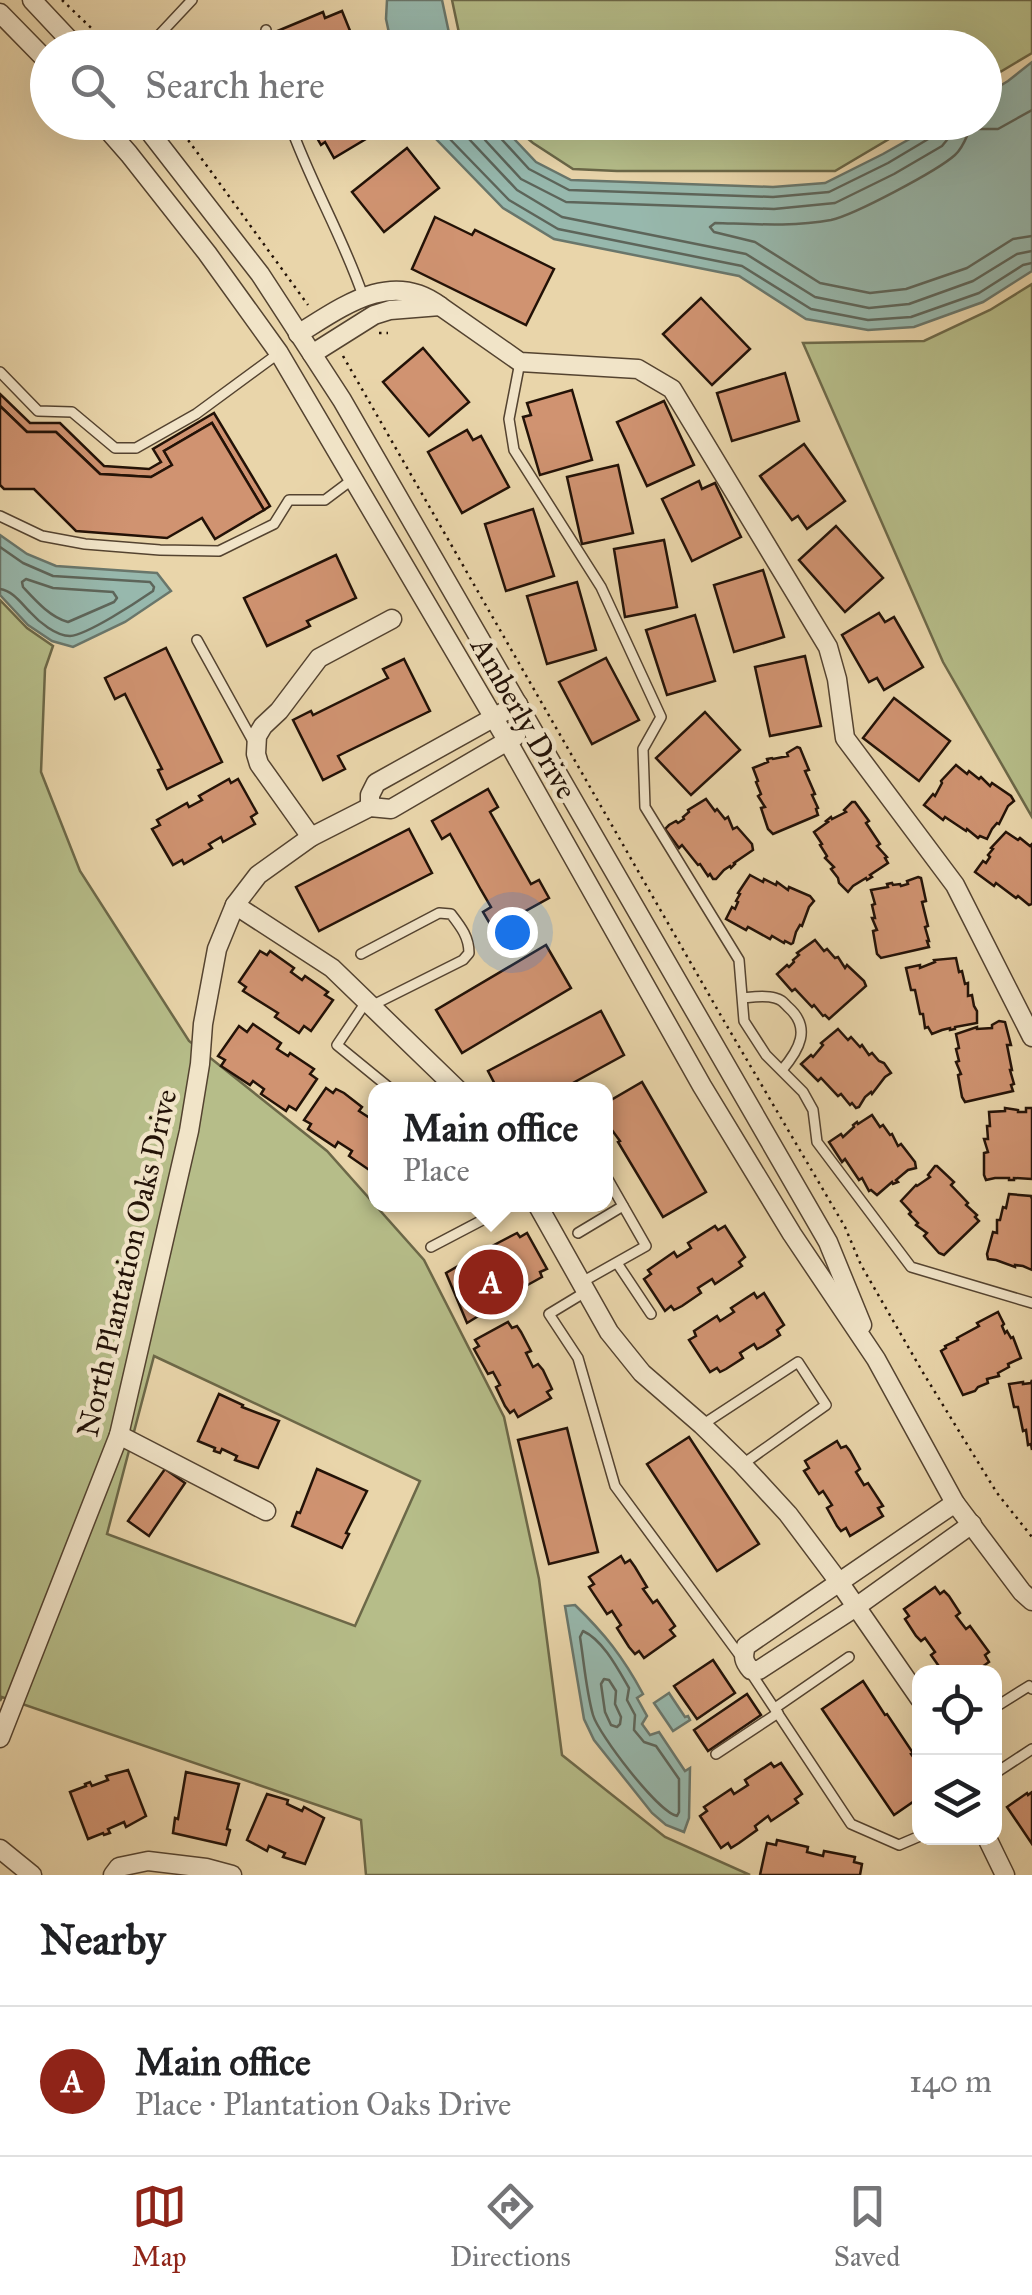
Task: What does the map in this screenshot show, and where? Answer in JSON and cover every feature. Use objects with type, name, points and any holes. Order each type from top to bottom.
[{"type":"street","points":[[32,0],[61,30]]},
{"type":"street","points":[[0,13],[30,44]]},
{"type":"street","name":"Amberly Drive","points":[[117,140],[207,253],[279,353],[508,742],[702,1086],[792,1234],[876,1358],[955,1503],[1029,1595]]},
{"type":"street","name":"Amberly Drive","points":[[156,140],[260,274],[342,400],[828,1242],[876,1358]]},
{"type":"street","points":[[304,342],[363,296],[388,291],[415,293],[428,297],[520,362],[638,369],[672,389],[828,647],[845,738],[956,885],[1032,1037]]},
{"type":"street","points":[[363,296],[375,324]]},
{"type":"street","points":[[279,353],[304,342],[375,324],[390,310],[440,306]]},
{"type":"street","points":[[312,837],[260,764],[256,746],[263,726],[280,711],[319,658],[392,620]]},
{"type":"street","points":[[518,704],[376,783],[370,807],[391,808],[531,727]]},
{"type":"street","name":"North Plantation Oaks Drive","points":[[0,1738],[118,1435],[189,1131],[217,949],[235,905],[258,875],[312,837],[370,807]]},
{"type":"street","points":[[235,905],[332,968],[450,1082]]},
{"type":"street","points":[[542,1212],[609,1332],[642,1373],[702,1425],[788,1514],[912,1688]]},
{"type":"street","points":[[118,1435],[266,1511]]},
{"type":"street","points":[[955,1503],[746,1646],[746,1664],[751,1670],[759,1670],[972,1524]]},
{"type":"street","points":[[991,1845],[1005,1875]]},
{"type":"street","points":[[0,1850],[32,1875]]},
{"type":"street","points":[[113,1875],[119,1866],[148,1860],[232,1875]]},
{"type":"lane","points":[[164,30],[192,0]]},
{"type":"lane","points":[[296,140],[363,296]]},
{"type":"lane","points":[[0,372],[38,411],[72,412],[115,448],[136,448],[196,414],[279,353]]},
{"type":"lane","points":[[520,362],[509,419],[514,450],[602,586],[661,717],[642,749],[645,808],[738,960],[744,1020],[766,1055],[803,1092],[813,1110],[816,1142],[911,1267],[1032,1303]]},
{"type":"lane","points":[[0,516],[42,536],[85,544],[219,551],[274,524],[289,500],[325,500],[353,479]]},
{"type":"lane","points":[[197,640],[256,746]]},
{"type":"lane","points":[[361,954],[439,913],[451,914],[470,943],[470,953],[463,960],[370,1002],[337,1045],[382,1082]]},
{"type":"lane","points":[[742,998],[779,998],[795,1012],[802,1038],[795,1055],[782,1070]]},
{"type":"lane","points":[[613,1188],[646,1246],[617,1262],[550,1314],[578,1358],[615,1486],[746,1664],[851,1824],[899,1844],[912,1839]]},
{"type":"lane","points":[[613,1212],[623,1206]]},
{"type":"lane","points":[[431,1246],[492,1212]]},
{"type":"lane","points":[[578,1232],[613,1212]]},
{"type":"lane","points":[[617,1262],[650,1314]]},
{"type":"lane","points":[[702,1425],[798,1362],[826,1405],[742,1465]]},
{"type":"lane","points":[[716,1754],[849,1657]]},
{"type":"lane","points":[[1002,1703],[1029,1686],[1032,1689]]},
{"type":"lane","points":[[1002,1769],[1032,1748]]},
{"type":"path","points":[[62,0],[93,30]]},
{"type":"path","points":[[189,140],[313,312]]},
{"type":"path","points":[[375,324],[388,333]]},
{"type":"path","points":[[342,353],[845,1227],[861,1265],[922,1372],[997,1493],[1032,1538]]},
{"type":"green space","points":[[452,0],[1032,0],[1032,53],[1002,71],[1002,30],[458,30]]},
{"type":"green space","points":[[529,140],[887,140],[835,171],[573,169]]},
{"type":"green space","points":[[1032,284],[1032,817],[943,662],[803,343],[924,341],[990,310]]},
{"type":"green space","points":[[0,600],[27,628],[53,646],[45,669],[41,772],[80,871],[189,1041],[327,1151],[368,1197],[368,1212],[381,1212],[424,1260],[504,1417],[539,1579],[562,1755],[665,1837],[750,1875],[366,1875],[361,1820],[2,1697],[0,1701]],"holes":[[[154,1356],[420,1481],[355,1626],[107,1534]]]},
{"type":"water","points":[[387,0],[442,0],[448,30],[388,30]]},
{"type":"water","points":[[1032,62],[1032,271],[983,302],[914,327],[868,330],[806,319],[739,276],[554,239],[503,208],[437,140],[515,140],[536,162],[571,180],[773,187],[825,183],[908,140],[1002,140],[1002,85]]},
{"type":"water","points":[[0,535],[27,554],[56,566],[157,573],[171,591],[125,622],[73,647],[52,641],[28,625],[0,595]]},
{"type":"water","points":[[575,1605],[613,1646],[636,1681],[643,1694],[637,1698],[647,1716],[642,1724],[650,1735],[659,1732],[685,1771],[690,1768],[689,1818],[684,1832],[666,1825],[652,1813],[594,1740],[584,1719],[565,1606]]},
{"type":"water","points":[[669,1693],[690,1720],[673,1731],[654,1703]]},
{"type":"building","points":[[342,11],[350,30],[280,30],[323,12],[325,18]]},
{"type":"building","points":[[318,140],[364,140],[334,158],[325,142],[321,145]]},
{"type":"building","points":[[407,148],[439,188],[384,232],[352,192]]},
{"type":"building","points":[[435,217],[472,235],[475,230],[554,269],[526,325],[412,269]]},
{"type":"building","points":[[701,298],[750,349],[712,385],[663,334]]},
{"type":"building","points":[[423,348],[469,402],[429,436],[383,382]]},
{"type":"building","points":[[785,373],[799,421],[732,441],[717,393]]},
{"type":"building","points":[[572,390],[592,460],[540,475],[523,417],[531,415],[527,403]]},
{"type":"building","points":[[0,394],[30,423],[60,423],[104,466],[149,469],[161,462],[153,449],[214,413],[270,506],[264,510],[212,423],[164,451],[172,465],[151,477],[100,474],[56,432],[27,432],[0,406]]},
{"type":"building","points":[[664,401],[694,465],[647,486],[617,422]]},
{"type":"building","points":[[0,406],[27,432],[56,432],[100,474],[151,477],[172,465],[164,451],[212,423],[264,510],[215,539],[202,518],[167,538],[76,531],[34,489],[4,489],[0,485]]},
{"type":"building","points":[[467,430],[473,440],[481,436],[509,487],[462,513],[428,452]]},
{"type":"building","points":[[804,444],[845,501],[807,529],[798,516],[792,520],[760,476]]},
{"type":"building","points":[[618,465],[633,533],[582,544],[567,477]]},
{"type":"building","points":[[699,481],[702,489],[715,483],[741,537],[692,561],[662,499]]},
{"type":"building","points":[[533,509],[554,576],[506,591],[485,524]]},
{"type":"building","points":[[836,526],[883,578],[845,612],[799,560]]},
{"type":"building","points":[[664,540],[677,607],[625,617],[614,549]]},
{"type":"building","points":[[336,555],[356,598],[307,621],[310,626],[267,646],[244,598]]},
{"type":"building","points":[[763,570],[784,637],[734,652],[714,585]]},
{"type":"building","points":[[577,582],[596,650],[547,664],[527,596]]},
{"type":"building","points":[[879,613],[885,622],[894,617],[923,667],[884,690],[877,678],[869,682],[842,635]]},
{"type":"building","points":[[695,615],[715,681],[667,695],[646,630]]},
{"type":"building","points":[[166,648],[222,762],[167,789],[158,770],[162,769],[125,694],[115,699],[105,678]]},
{"type":"building","points":[[805,656],[821,726],[770,736],[755,667]]},
{"type":"building","points":[[606,658],[639,720],[592,744],[559,682]]},
{"type":"building","points":[[404,659],[430,711],[338,756],[345,769],[323,780],[293,720],[311,711],[313,715],[388,678],[383,669]]},
{"type":"building","points":[[894,698],[950,741],[919,781],[863,738]]},
{"type":"building","points":[[705,712],[740,750],[691,795],[656,758]]},
{"type":"building","points":[[797,747],[809,770],[805,771],[815,794],[812,795],[818,815],[773,834],[761,808],[765,807],[758,796],[761,794],[753,768],[768,762],[767,759],[788,756]]},
{"type":"building","points":[[956,765],[990,786],[992,783],[1014,801],[987,839],[978,838],[945,817],[943,820],[924,805]]},
{"type":"building","points":[[229,779],[231,783],[238,779],[257,813],[251,817],[255,824],[223,842],[221,837],[209,844],[212,848],[184,864],[182,860],[173,865],[152,829],[160,825],[157,820],[187,803],[189,807],[202,800],[199,796]]},
{"type":"building","points":[[488,789],[498,807],[490,812],[531,884],[539,880],[549,898],[493,929],[483,912],[491,907],[450,834],[442,839],[432,821]]},
{"type":"building","points":[[706,799],[715,811],[725,819],[728,817],[733,829],[737,827],[753,850],[716,879],[708,876],[682,845],[679,848],[665,829],[684,819],[688,810]]},
{"type":"building","points":[[852,802],[869,821],[866,823],[888,863],[848,892],[831,869],[834,867],[825,858],[814,832],[831,817],[846,812]]},
{"type":"building","points":[[409,829],[432,873],[319,931],[296,887]]},
{"type":"building","points":[[1006,832],[1032,844],[1032,904],[975,872],[983,861],[986,863],[991,848]]},
{"type":"building","points":[[750,875],[763,882],[777,882],[814,901],[793,943],[772,936],[770,939],[726,919],[732,907],[735,909],[738,893]]},
{"type":"building","points":[[918,877],[926,901],[922,902],[929,947],[881,958],[873,931],[877,930],[872,918],[875,904],[871,890],[892,883],[901,886]]},
{"type":"building","points":[[815,940],[866,986],[829,1019],[795,989],[792,991],[777,974]]},
{"type":"building","points":[[546,945],[571,988],[462,1053],[436,1010]]},
{"type":"building","points":[[260,951],[267,955],[270,951],[294,968],[291,972],[302,980],[305,976],[328,992],[325,995],[333,1000],[311,1031],[304,1026],[299,1033],[275,1017],[278,1013],[243,991],[246,987],[239,982]]},
{"type":"building","points":[[956,958],[959,972],[968,983],[968,996],[972,995],[977,1023],[932,1034],[925,1028],[906,968]]},
{"type":"building","points":[[601,1011],[624,1055],[575,1082],[494,1082],[488,1071]]},
{"type":"building","points":[[999,1021],[1005,1022],[1011,1045],[1007,1045],[1013,1091],[965,1102],[956,1062],[956,1034],[977,1027],[992,1028]]},
{"type":"building","points":[[253,1024],[281,1043],[277,1049],[314,1069],[310,1074],[317,1079],[296,1110],[289,1106],[286,1111],[261,1094],[264,1089],[253,1081],[250,1085],[221,1066],[225,1060],[218,1056],[239,1026],[247,1032]]},
{"type":"building","points":[[838,1029],[848,1040],[851,1037],[862,1045],[869,1055],[872,1053],[891,1073],[856,1108],[801,1064],[813,1057],[821,1043]]},
{"type":"building","points":[[642,1082],[706,1192],[663,1217],[613,1132],[613,1099]]},
{"type":"building","points":[[326,1088],[344,1093],[368,1117],[368,1169],[349,1156],[352,1151],[338,1142],[335,1147],[308,1129],[311,1124],[304,1120]]},
{"type":"building","points":[[1005,1108],[1026,1112],[1026,1108],[1032,1108],[1032,1179],[986,1180],[984,1175],[989,1112]]},
{"type":"building","points":[[872,1115],[880,1127],[883,1125],[892,1134],[898,1146],[901,1144],[916,1168],[877,1195],[869,1191],[862,1178],[859,1180],[845,1159],[842,1162],[829,1142],[841,1134],[843,1137],[853,1125]]},
{"type":"building","points":[[935,1166],[954,1182],[951,1185],[979,1221],[944,1255],[924,1236],[927,1233],[916,1225],[901,1201],[930,1177]]},
{"type":"building","points":[[1009,1194],[1032,1199],[1032,1270],[988,1259],[993,1232],[997,1233],[997,1220],[1006,1208]]},
{"type":"building","points":[[715,1226],[718,1230],[725,1226],[745,1257],[739,1262],[742,1266],[715,1284],[712,1279],[698,1288],[701,1293],[682,1306],[674,1310],[671,1306],[665,1311],[644,1279],[651,1274],[648,1270],[674,1252],[677,1257],[691,1248],[688,1243]]},
{"type":"building","points":[[517,1233],[520,1237],[527,1233],[547,1269],[540,1272],[542,1277],[513,1293],[509,1288],[494,1296],[498,1304],[467,1323],[446,1273],[479,1254],[482,1260],[495,1255],[492,1246]]},
{"type":"building","points":[[754,1293],[757,1298],[764,1293],[784,1325],[777,1330],[780,1335],[757,1349],[754,1344],[740,1353],[743,1358],[726,1369],[710,1372],[689,1340],[696,1336],[694,1331],[717,1316],[720,1321],[734,1312],[731,1308]]},
{"type":"building","points":[[998,1312],[1005,1333],[1013,1337],[1021,1358],[1008,1364],[999,1376],[963,1395],[941,1351]]},
{"type":"building","points":[[508,1322],[521,1332],[531,1351],[526,1353],[533,1367],[538,1364],[552,1389],[547,1392],[551,1398],[518,1417],[505,1406],[493,1372],[488,1374],[474,1349],[479,1346],[475,1340]]},
{"type":"building","points":[[1032,1380],[1032,1450],[1009,1384]]},
{"type":"building","points":[[219,1394],[279,1421],[258,1468],[198,1441]]},
{"type":"building","points":[[567,1428],[598,1552],[549,1564],[518,1440]]},
{"type":"building","points":[[689,1437],[759,1544],[717,1571],[647,1464]]},
{"type":"building","points":[[837,1441],[841,1448],[846,1446],[850,1451],[860,1469],[856,1472],[883,1506],[878,1508],[883,1516],[850,1536],[846,1528],[841,1531],[837,1526],[827,1508],[832,1505],[823,1491],[819,1494],[804,1471],[809,1468],[805,1461]]},
{"type":"building","points":[[165,1469],[185,1483],[149,1536],[128,1521]]},
{"type":"building","points":[[317,1469],[367,1491],[342,1548],[292,1526]]},
{"type":"building","points":[[621,1556],[625,1563],[630,1560],[647,1587],[643,1589],[653,1603],[657,1600],[675,1626],[670,1630],[675,1636],[644,1658],[629,1647],[612,1611],[607,1614],[589,1587],[594,1584],[589,1577]]},
{"type":"building","points":[[935,1587],[940,1594],[944,1591],[960,1613],[956,1616],[966,1629],[970,1626],[989,1652],[985,1655],[989,1662],[938,1665],[925,1638],[921,1641],[905,1619],[909,1616],[904,1609]]},
{"type":"building","points":[[713,1660],[735,1693],[697,1719],[674,1686]]},
{"type":"building","points":[[863,1681],[912,1752],[912,1803],[894,1815],[822,1709]]},
{"type":"building","points":[[747,1694],[761,1715],[708,1751],[694,1730]]},
{"type":"building","points":[[771,1763],[774,1767],[781,1763],[802,1794],[795,1799],[798,1803],[771,1821],[768,1816],[755,1826],[757,1830],[731,1848],[728,1843],[721,1848],[700,1816],[707,1811],[704,1807],[731,1789],[734,1794],[748,1785],[745,1780]]},
{"type":"building","points":[[128,1770],[146,1816],[88,1839],[70,1792]]},
{"type":"building","points":[[186,1772],[239,1784],[226,1845],[173,1833]]},
{"type":"building","points":[[1032,1792],[1032,1844],[1007,1807]]},
{"type":"building","points":[[267,1794],[324,1818],[305,1864],[247,1840]]},
{"type":"building","points":[[777,1840],[808,1847],[807,1852],[823,1856],[824,1851],[855,1857],[854,1862],[862,1864],[860,1875],[760,1875],[767,1843],[776,1845]]},
{"type":"place","name":"Main office","points":[[491,1282]]}]
